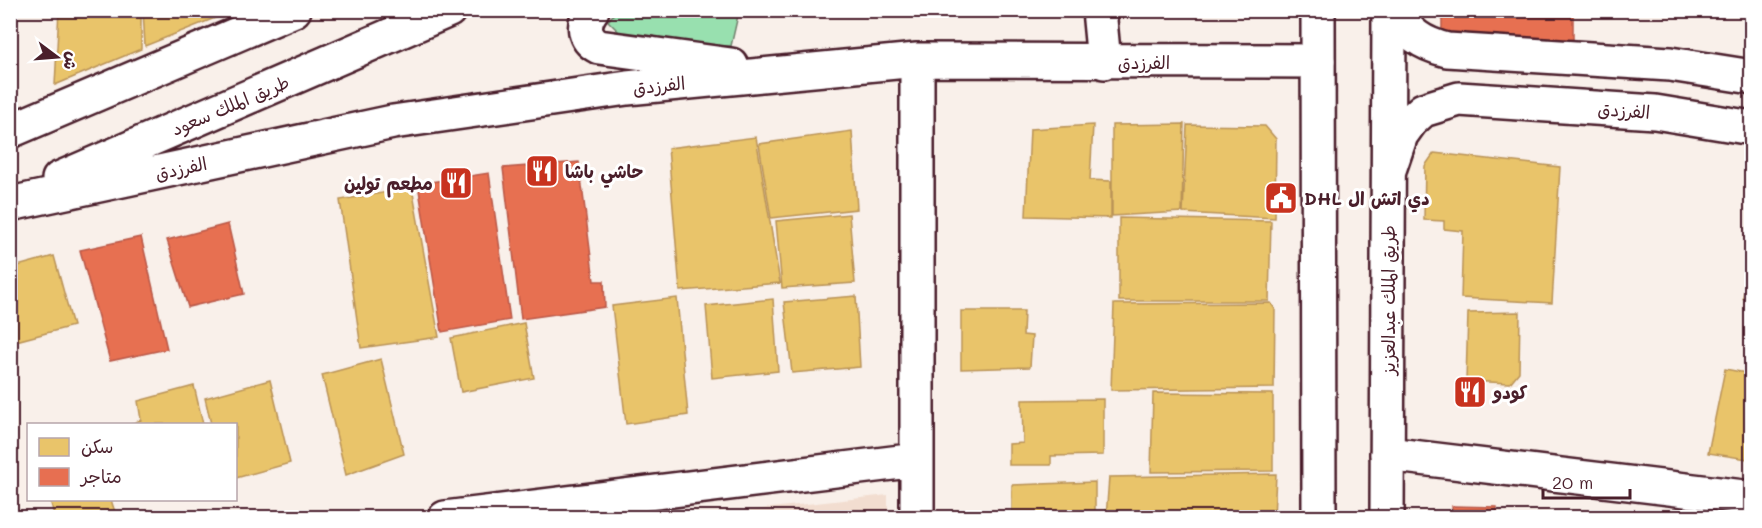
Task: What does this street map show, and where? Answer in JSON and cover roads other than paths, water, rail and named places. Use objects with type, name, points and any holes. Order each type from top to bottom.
[{"type":"main road","points":[[10,131],[294,10]]},
{"type":"main road","name":"طريق الملك سعود","points":[[10,202],[449,10]]},
{"type":"main road","points":[[592,10],[585,26],[586,33],[591,43],[599,47],[783,73]]},
{"type":"main road","points":[[1099,10],[1104,62]]},
{"type":"main road","points":[[1318,10],[1319,518]]},
{"type":"main road","name":"طريق الملك عبدالعزيز","points":[[1387,518],[1389,10]]},
{"type":"main road","points":[[1396,10],[1415,37],[1428,45],[1447,50],[1670,64],[1752,77]]},
{"type":"main road","points":[[917,60],[917,518]]},
{"type":"main road","name":"الفرزدق","points":[[10,202],[393,122],[627,88],[917,60],[1318,61]]},
{"type":"main road","name":"الفرزدق","points":[[1389,170],[1401,135],[1411,121],[1423,111],[1460,99],[1655,112],[1752,128]]},
{"type":"main road","points":[[1387,454],[1738,504]]},
{"type":"main road","points":[[445,518],[917,460]]},
{"type":"place","name":"حاشي باشا","points":[[542,171]]},
{"type":"place","name":"مطعم تولين","points":[[456,183]]},
{"type":"place","name":"DHL دي اتش ال","points":[[1281,198]]},
{"type":"place","name":"كودو","points":[[1470,392]]}]
